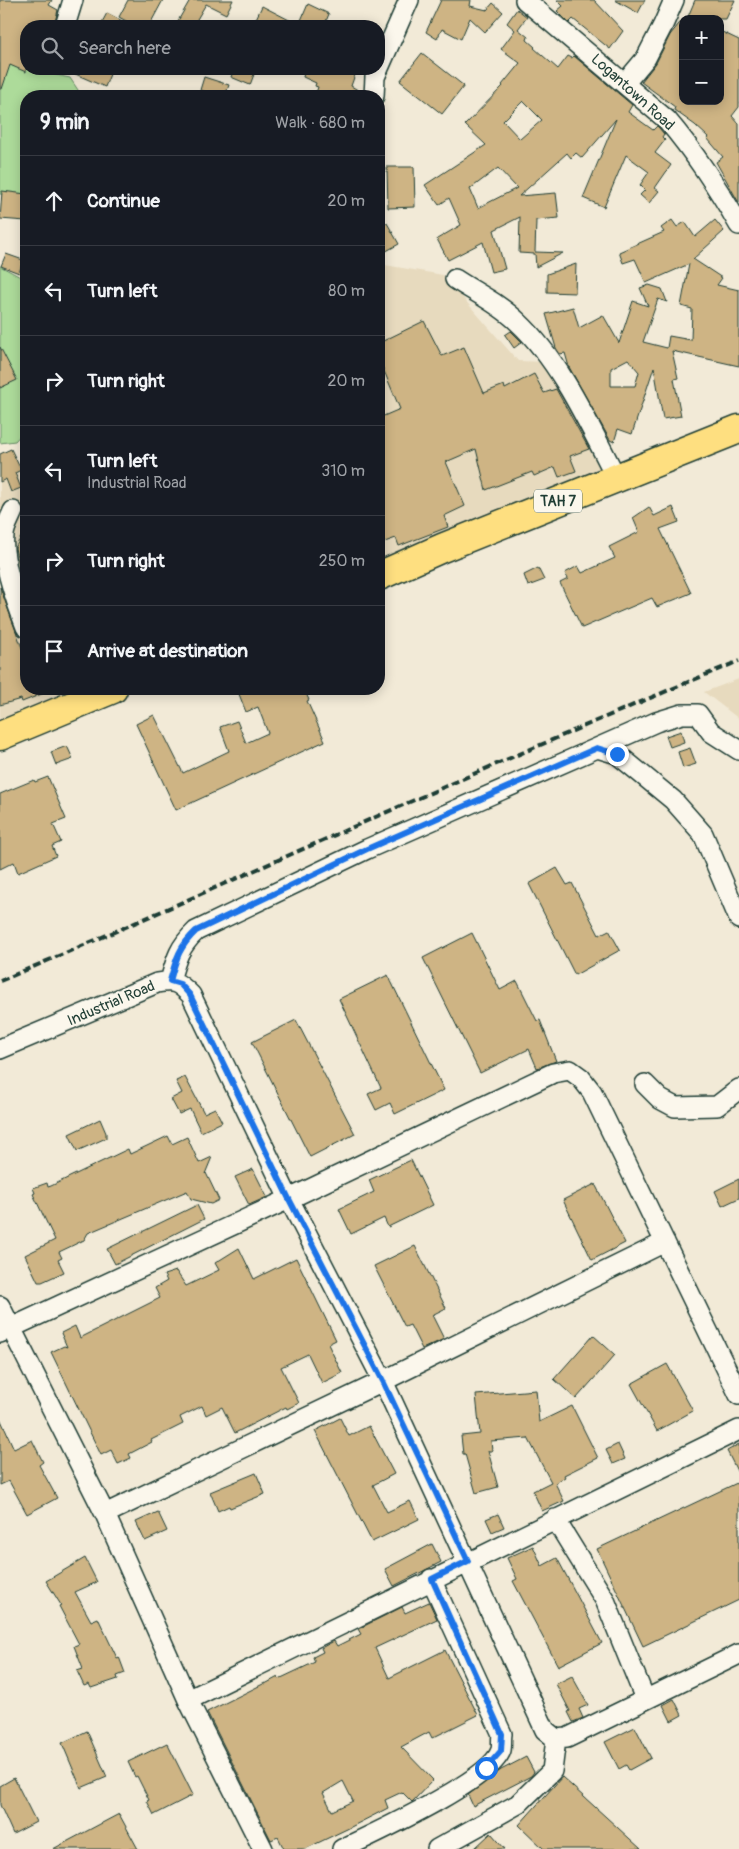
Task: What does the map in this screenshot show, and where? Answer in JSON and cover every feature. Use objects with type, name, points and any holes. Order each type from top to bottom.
[{"type":"highway","name":"TAH 7","points":[[385,573],[616,477],[739,429]]},
{"type":"highway","points":[[0,736],[99,695]]},
{"type":"street","points":[[66,20],[73,0]]},
{"type":"street","points":[[385,54],[409,0]]},
{"type":"street","name":"Logantown Road","points":[[525,0],[656,109],[679,133],[739,225]]},
{"type":"street","points":[[625,84],[646,58],[674,0]]},
{"type":"street","points":[[374,90],[376,75]]},
{"type":"street","points":[[455,279],[498,305],[540,345],[582,409],[616,477]]},
{"type":"street","points":[[13,511],[4,535],[5,555],[15,598],[20,611]]},
{"type":"street","points":[[170,981],[176,956],[184,943],[196,931],[367,849],[656,722],[682,714],[698,714],[711,732],[739,750]]},
{"type":"street","points":[[597,748],[617,754],[673,800],[703,834],[739,919]]},
{"type":"street","name":"Industrial Road","points":[[0,1049],[157,983],[170,981],[180,984],[190,995],[289,1199],[383,1381],[545,1730],[556,1739]]},
{"type":"street","points":[[6,1330],[289,1199],[553,1073],[570,1070],[581,1078],[592,1092],[739,1396]]},
{"type":"street","points":[[645,1084],[660,1099],[675,1107],[717,1106],[739,1089]]},
{"type":"street","points":[[105,1514],[383,1381],[665,1242]]},
{"type":"street","points":[[0,1306],[6,1330],[105,1514],[188,1700],[263,1849]]},
{"type":"street","points":[[188,1700],[468,1561],[739,1430]]},
{"type":"street","points":[[555,1519],[605,1600],[645,1699]]},
{"type":"street","points":[[342,1849],[437,1802],[486,1768],[501,1751],[502,1734],[432,1579]]},
{"type":"street","points":[[437,1849],[518,1804],[552,1771],[556,1739],[567,1738],[739,1654]]},
{"type":"shaded area","points":[[385,265],[443,275],[518,361],[547,362],[613,474],[385,573]]},
{"type":"shaded area","points":[[20,459],[20,695],[105,695],[0,741],[0,479],[17,474]]},
{"type":"shaded area","points":[[739,679],[739,719],[704,692]]},
{"type":"green space","points":[[0,63],[20,67],[20,75],[56,75],[70,78],[78,90],[20,90],[20,198],[0,194]]},
{"type":"green space","points":[[0,266],[20,277],[20,436],[15,441],[0,443]]},
{"type":"building","points":[[0,0],[52,0],[49,5],[58,10],[56,20],[20,20],[20,69],[10,65],[2,89],[0,89]]},
{"type":"building","points":[[128,0],[163,0],[152,20],[124,20],[119,17]]},
{"type":"building","points":[[190,0],[233,0],[226,14],[206,4],[197,20],[178,20]]},
{"type":"building","points":[[441,0],[471,0],[470,6],[487,10],[493,3],[503,12],[485,32],[470,18],[461,39],[442,29],[437,39],[426,32]]},
{"type":"building","points":[[557,0],[594,0],[623,31],[610,49],[573,19],[569,23],[557,11],[563,6]]},
{"type":"building","points":[[615,0],[645,0],[638,13]]},
{"type":"building","points":[[695,0],[735,0],[726,19],[724,19],[724,15],[689,15]]},
{"type":"building","points":[[308,4],[329,14],[326,20],[301,20]]},
{"type":"building","points":[[262,6],[289,20],[255,20]]},
{"type":"building","points":[[517,9],[527,17],[518,29],[528,37],[527,40],[534,48],[558,69],[568,56],[572,58],[574,56],[632,105],[628,112],[653,130],[657,126],[664,134],[662,137],[665,140],[655,153],[671,165],[655,188],[659,191],[649,203],[640,195],[645,190],[640,185],[649,172],[626,155],[604,207],[583,198],[616,119],[582,158],[576,153],[571,158],[567,153],[519,196],[556,193],[559,218],[536,220],[535,252],[563,253],[536,267],[535,254],[519,253],[520,217],[494,230],[505,269],[491,272],[483,242],[448,260],[437,239],[461,225],[449,198],[439,205],[425,185],[486,145],[465,125],[503,86],[520,63],[501,49],[515,30],[507,23]],"holes":[[[523,101],[542,120],[520,139],[503,121]],[[498,168],[517,188],[478,208],[470,189]]]},
{"type":"building","points":[[107,13],[120,20],[103,20]]},
{"type":"building","points":[[679,24],[679,105],[724,105],[724,33],[739,40],[739,107],[732,116],[739,124],[739,203],[716,162],[723,157],[708,137],[674,110],[675,107],[641,82],[656,63],[670,35]]},
{"type":"building","points":[[422,53],[464,86],[442,114],[400,81]]},
{"type":"building","points":[[78,75],[110,75],[105,87]]},
{"type":"building","points":[[232,75],[254,75],[250,85],[231,77]]},
{"type":"building","points":[[304,75],[355,75],[351,86],[358,90],[317,90],[316,83],[303,77]]},
{"type":"building","points":[[204,77],[229,85],[227,90],[200,90]]},
{"type":"building","points":[[387,167],[414,167],[415,207],[388,208]]},
{"type":"building","points":[[2,191],[20,193],[20,221],[0,219]]},
{"type":"building","points":[[672,220],[677,227],[685,222],[695,237],[715,220],[724,231],[693,259],[722,278],[717,285],[739,290],[739,366],[672,351],[678,378],[674,379],[681,416],[663,419],[654,367],[632,434],[618,429],[614,442],[610,440],[569,367],[565,353],[560,354],[556,348],[546,314],[573,307],[579,328],[603,315],[619,343],[633,301],[648,306],[640,288],[649,285],[662,289],[667,302],[658,299],[643,342],[667,348],[669,336],[691,340],[692,309],[681,306],[689,264],[646,283],[635,259],[623,263],[619,252],[664,232],[661,228]],"holes":[[[628,359],[639,372],[635,386],[611,386],[611,368]]]},
{"type":"building","points":[[387,223],[399,244],[385,252],[385,224]]},
{"type":"building","points":[[6,254],[20,259],[19,273],[1,266]]},
{"type":"building","points":[[576,264],[575,293],[547,292],[547,274]]},
{"type":"building","points":[[424,321],[442,356],[464,347],[484,393],[504,385],[505,389],[534,374],[544,393],[556,389],[589,449],[570,456],[576,471],[559,477],[555,467],[534,476],[532,472],[486,490],[476,449],[446,462],[465,506],[444,516],[448,527],[399,546],[396,538],[385,542],[385,415],[400,409],[385,373],[385,340]]},
{"type":"building","points":[[511,331],[522,342],[514,348],[505,335]]},
{"type":"building","points":[[0,347],[17,380],[0,388]]},
{"type":"building","points":[[11,449],[20,468],[20,470],[15,473],[20,488],[11,492],[6,479],[0,482],[0,454]]},
{"type":"building","points":[[649,507],[654,516],[673,507],[679,522],[660,529],[691,593],[657,607],[652,598],[582,628],[560,583],[568,579],[565,573],[578,566],[582,573],[615,558],[609,547],[639,532],[633,518]]},
{"type":"building","points":[[20,539],[20,570],[15,548]]},
{"type":"building","points":[[538,568],[544,580],[528,586],[524,575]]},
{"type":"building","points":[[0,587],[20,642],[20,695],[39,695],[22,702],[21,699],[0,705]]},
{"type":"building","points":[[239,695],[307,695],[309,700],[307,701],[325,741],[176,810],[136,724],[154,715],[183,773],[229,751],[220,727],[237,721],[246,743],[268,733],[258,707],[246,712]]},
{"type":"building","points":[[681,731],[684,742],[670,747],[666,736]]},
{"type":"building","points":[[67,746],[73,759],[56,765],[51,752]]},
{"type":"building","points":[[690,748],[696,764],[683,768],[678,752]]},
{"type":"building","points":[[48,777],[66,819],[53,824],[61,842],[52,846],[56,856],[18,873],[14,862],[0,869],[0,794],[34,780],[35,782]]},
{"type":"building","points":[[557,868],[567,885],[572,883],[599,935],[609,930],[620,950],[575,975],[529,884]]},
{"type":"building","points":[[472,933],[500,990],[517,981],[537,1021],[540,1020],[556,1061],[537,1068],[529,1049],[480,1073],[423,958]]},
{"type":"building","points":[[388,975],[444,1090],[395,1114],[390,1103],[376,1110],[368,1094],[381,1088],[339,999]]},
{"type":"building","points":[[296,1020],[355,1134],[310,1157],[252,1042]]},
{"type":"building","points":[[185,1077],[204,1113],[215,1108],[222,1122],[201,1132],[190,1109],[179,1114],[171,1099],[182,1093],[176,1081]]},
{"type":"building","points":[[100,1119],[106,1133],[106,1138],[77,1151],[69,1134]]},
{"type":"building","points":[[168,1136],[172,1144],[187,1137],[199,1163],[212,1157],[205,1174],[219,1200],[211,1204],[191,1199],[187,1191],[88,1233],[84,1240],[59,1252],[62,1258],[58,1260],[64,1272],[38,1282],[25,1255],[55,1240],[33,1194],[35,1193],[33,1188],[47,1183],[48,1187],[51,1186],[128,1149],[130,1154]]},
{"type":"building","points":[[411,1160],[433,1205],[388,1227],[384,1218],[351,1234],[339,1209],[374,1192],[369,1180]]},
{"type":"building","points":[[253,1169],[267,1197],[249,1205],[235,1177]]},
{"type":"building","points":[[739,1179],[739,1198],[722,1206],[715,1191]]},
{"type":"building","points":[[595,1184],[625,1243],[592,1260],[563,1200]]},
{"type":"building","points":[[197,1205],[204,1219],[115,1264],[107,1249]]},
{"type":"building","points":[[415,1246],[446,1308],[432,1315],[444,1339],[422,1349],[410,1325],[405,1327],[374,1266]]},
{"type":"building","points":[[239,1248],[254,1279],[296,1258],[336,1340],[328,1344],[342,1373],[322,1383],[308,1354],[281,1367],[299,1403],[287,1409],[286,1407],[235,1433],[222,1407],[206,1415],[202,1406],[180,1417],[183,1424],[151,1440],[152,1442],[129,1454],[131,1458],[118,1464],[111,1450],[101,1455],[51,1352],[64,1346],[67,1347],[61,1333],[75,1326],[80,1338],[160,1298],[155,1288],[167,1281],[164,1275],[176,1271],[186,1286],[219,1270],[215,1263]]},
{"type":"building","points":[[593,1335],[615,1355],[576,1399],[554,1379]]},
{"type":"building","points":[[667,1364],[693,1411],[657,1431],[631,1384]]},
{"type":"building","points":[[536,1390],[539,1422],[572,1406],[598,1458],[564,1475],[565,1477],[555,1483],[564,1501],[542,1511],[533,1491],[551,1482],[528,1438],[491,1441],[492,1451],[488,1451],[498,1487],[476,1493],[465,1454],[463,1454],[461,1436],[480,1434],[476,1395]]},
{"type":"building","points":[[0,1418],[14,1449],[32,1440],[43,1462],[39,1465],[57,1498],[27,1514],[9,1481],[0,1485]]},
{"type":"building","points":[[340,1418],[349,1436],[369,1426],[394,1474],[373,1485],[387,1512],[410,1501],[419,1519],[372,1542],[315,1431]]},
{"type":"building","points":[[618,1444],[625,1459],[613,1464],[606,1450]]},
{"type":"building","points":[[739,1444],[739,1475],[727,1451]]},
{"type":"building","points":[[256,1473],[265,1494],[218,1511],[210,1492]]},
{"type":"building","points":[[739,1482],[739,1600],[643,1646],[597,1549]]},
{"type":"building","points":[[158,1512],[167,1531],[145,1541],[136,1522]]},
{"type":"building","points":[[498,1514],[504,1527],[492,1532],[486,1519]]},
{"type":"building","points":[[432,1544],[441,1562],[394,1586],[385,1569]]},
{"type":"building","points":[[533,1546],[542,1566],[557,1558],[602,1643],[558,1666],[513,1581],[517,1579],[507,1558]]},
{"type":"building","points":[[85,1558],[97,1582],[75,1592],[91,1621],[98,1618],[117,1658],[119,1657],[125,1673],[117,1676],[118,1679],[91,1688],[89,1684],[84,1686],[77,1671],[83,1669],[74,1646],[79,1644],[59,1606],[61,1605],[46,1581]]},
{"type":"building","points":[[429,1602],[437,1619],[375,1648],[389,1678],[445,1650],[478,1715],[432,1738],[429,1732],[401,1747],[433,1780],[412,1802],[402,1792],[385,1800],[388,1808],[347,1829],[305,1849],[284,1849],[278,1837],[271,1840],[207,1712],[265,1683],[278,1677],[279,1679],[315,1662],[313,1657],[323,1652],[321,1648],[334,1641],[337,1646],[361,1634],[358,1629],[402,1607],[405,1613]],"holes":[[[343,1781],[353,1801],[332,1811],[323,1793]]]},
{"type":"building","points":[[572,1676],[588,1705],[579,1709],[583,1718],[573,1722],[568,1712],[570,1711],[556,1684]]},
{"type":"building","points":[[674,1699],[682,1715],[671,1721],[663,1705]]},
{"type":"building","points":[[635,1727],[651,1758],[629,1770],[626,1765],[619,1769],[605,1742]]},
{"type":"building","points":[[87,1731],[107,1777],[81,1788],[62,1743]]},
{"type":"building","points":[[167,1743],[193,1795],[154,1815],[147,1801],[149,1800],[128,1762]]},
{"type":"building","points":[[526,1757],[534,1772],[531,1776],[473,1806],[468,1795],[501,1770]]},
{"type":"building","points":[[562,1777],[641,1849],[544,1849],[519,1825]]},
{"type":"building","points":[[14,1778],[36,1822],[13,1834],[0,1805],[0,1786]]},
{"type":"building","points":[[119,1814],[138,1849],[53,1849]]},
{"type":"building","points":[[491,1833],[505,1849],[474,1849]]},
{"type":"railway","points":[[0,981],[554,739],[739,661]]},
{"type":"route","points":[[486,1768],[501,1751],[502,1734],[432,1579],[468,1561],[383,1381],[289,1199],[190,995],[180,984],[170,981],[176,956],[184,943],[196,931],[367,849],[597,748],[617,754]]}]
